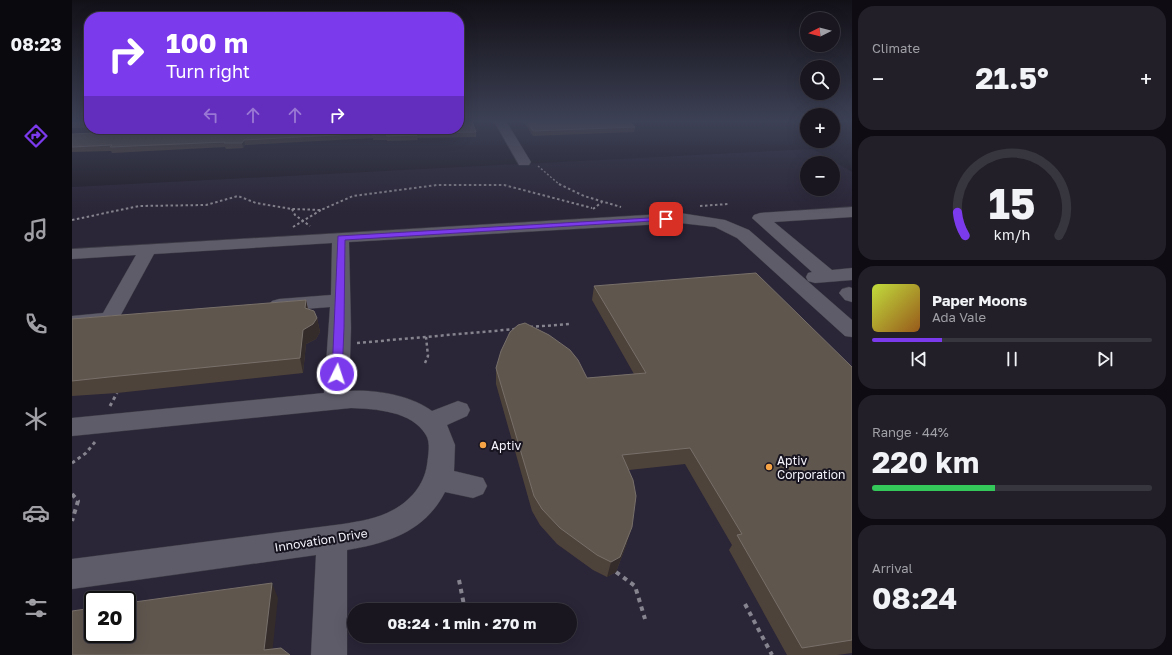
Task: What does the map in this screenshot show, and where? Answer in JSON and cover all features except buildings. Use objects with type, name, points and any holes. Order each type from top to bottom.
[{"type":"street","points":[[518,152],[524,162]]},
{"type":"street","points":[[828,276],[760,218],[852,212]]},
{"type":"street","points":[[72,254],[673,218],[695,218],[719,223],[743,234],[852,331]]},
{"type":"street","points":[[336,400],[341,238]]},
{"type":"street","points":[[110,318],[148,249]]},
{"type":"street","points":[[795,279],[852,274]]},
{"type":"street","points":[[261,306],[340,300]]},
{"type":"street","points":[[72,322],[134,316]]},
{"type":"street","name":"Innovation Drive","points":[[72,574],[332,540],[366,534],[392,525],[413,512],[427,498],[438,480],[442,448],[437,431],[429,423],[409,409],[390,403],[373,400],[336,400],[84,432]]},
{"type":"street","points":[[429,423],[458,410]]},
{"type":"street","points":[[438,480],[474,486]]},
{"type":"street","points":[[329,655],[332,540]]},
{"type":"path","points":[[524,162],[537,166],[562,186],[584,197],[627,209]]},
{"type":"path","points":[[278,242],[303,221],[321,210],[353,196],[437,185],[504,185],[598,210]]},
{"type":"path","points":[[72,220],[139,206],[206,205],[238,196],[256,203],[292,209],[321,210]]},
{"type":"path","points":[[593,209],[602,202]]},
{"type":"path","points":[[697,207],[728,204]]},
{"type":"path","points":[[292,209],[295,215],[312,227]]},
{"type":"path","points":[[531,333],[528,328],[570,324]]},
{"type":"path","points":[[350,344],[520,328]]},
{"type":"path","points":[[425,363],[428,356],[426,336]]},
{"type":"path","points":[[72,463],[92,447],[84,432]]},
{"type":"path","points":[[494,446],[512,442]]},
{"type":"path","points":[[72,494],[78,501],[72,521]]},
{"type":"path","points":[[616,572],[635,586],[645,619]]},
{"type":"path","points":[[459,580],[464,603]]},
{"type":"path","points":[[745,604],[772,655]]},
{"type":"shaded area","points":[[763,152],[817,152],[825,156],[800,156],[800,196],[840,196],[840,165],[852,172],[852,655],[72,655],[72,187]]},
{"type":"place","name":"Aptiv","points":[[483,445]]},
{"type":"place","name":"Aptiv Corporation","points":[[769,467]]},
{"type":"route","points":[[337,374],[340,328],[341,238],[666,219]]}]
